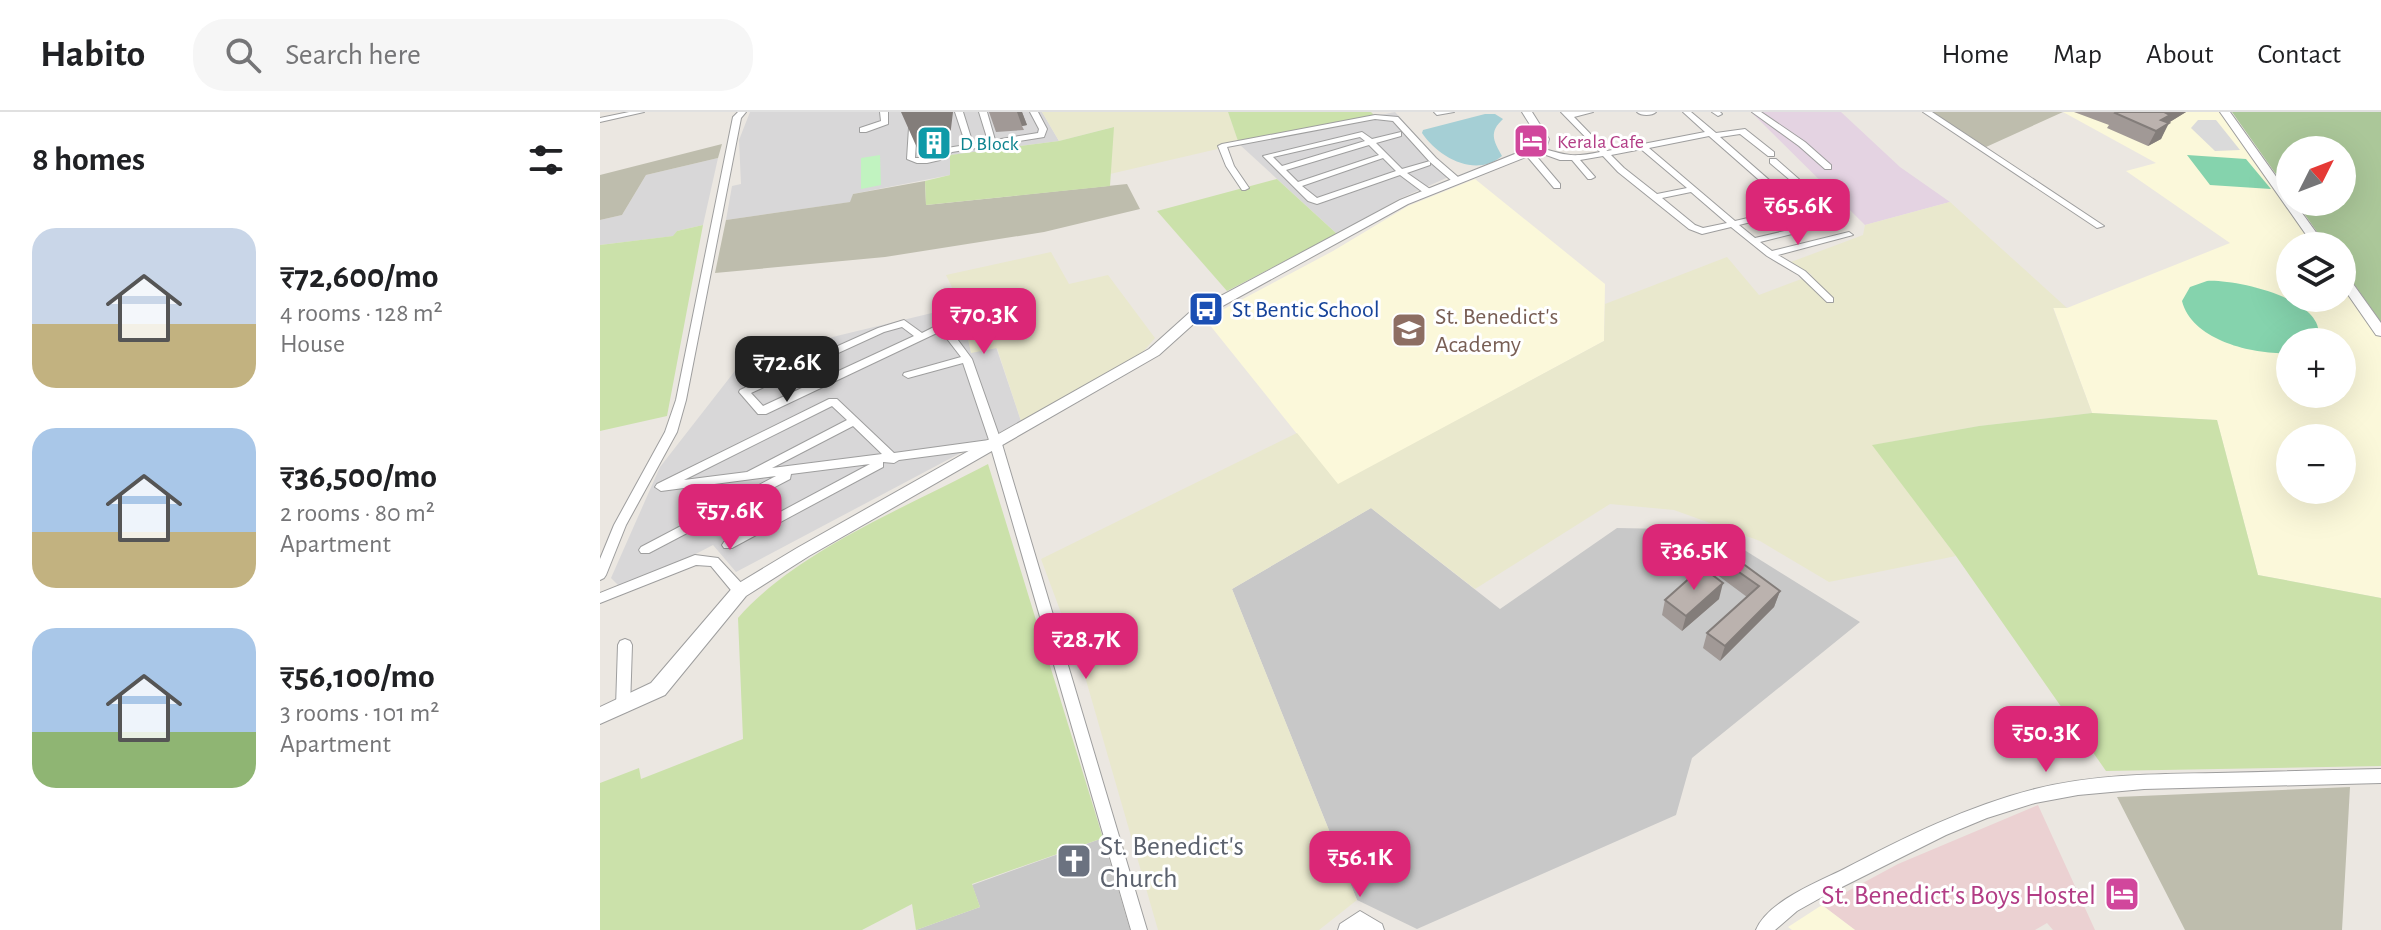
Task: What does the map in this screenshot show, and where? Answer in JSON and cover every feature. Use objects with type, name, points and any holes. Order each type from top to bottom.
[{"type":"street","points":[[600,120],[640,112]]},
{"type":"street","points":[[600,575],[620,525],[674,422],[737,117],[742,112]]},
{"type":"street","points":[[863,130],[880,127],[885,122],[884,112]]},
{"type":"street","points":[[914,112],[911,159],[919,162],[934,160],[950,150],[1041,135],[1043,129],[1034,112]]},
{"type":"street","points":[[959,112],[970,147]]},
{"type":"street","points":[[983,112],[992,143]]},
{"type":"street","points":[[1437,113],[1450,112]]},
{"type":"street","points":[[1527,112],[1544,139],[1534,151]]},
{"type":"street","points":[[1567,114],[1589,112]]},
{"type":"street","points":[[1641,112],[1652,112]]},
{"type":"street","points":[[1687,112],[1796,208]]},
{"type":"street","points":[[1756,112],[1802,144],[1828,167]]},
{"type":"street","points":[[1927,112],[2100,226]]},
{"type":"street","points":[[2225,112],[2310,232]]},
{"type":"street","points":[[600,716],[658,689],[740,591],[1154,352],[1206,309],[1455,179],[1534,151],[1574,158],[1605,155],[1742,131],[1822,202],[1705,232],[1698,230],[1605,155],[1567,114]]},
{"type":"street","points":[[1245,188],[1230,166],[1222,146],[1375,117],[1395,119],[1455,179]]},
{"type":"street","points":[[1427,163],[1401,172],[1317,201],[1296,185],[1268,154],[1357,134],[1365,135],[1401,172],[1427,191]]},
{"type":"street","points":[[1281,169],[1398,134]]},
{"type":"street","points":[[1645,148],[1737,224],[1753,241],[1802,273],[1830,300]]},
{"type":"street","points":[[1534,151],[1557,186]]},
{"type":"street","points":[[1296,185],[1385,155]]},
{"type":"street","points":[[1574,158],[1591,177]]},
{"type":"street","points":[[1656,197],[1694,189]]},
{"type":"street","points":[[1753,241],[1836,222]]},
{"type":"street","points":[[1770,254],[1849,235]]},
{"type":"street","points":[[2356,297],[2381,332]]},
{"type":"street","points":[[921,337],[904,323],[881,330],[744,392],[762,411],[921,337],[943,326],[967,359],[996,444],[1139,930]]},
{"type":"street","points":[[908,375],[967,359]]},
{"type":"street","points":[[890,460],[833,401],[661,487],[890,460],[996,444]]},
{"type":"street","points":[[744,478],[854,421]]},
{"type":"street","points":[[728,545],[890,460]]},
{"type":"street","points":[[645,550],[792,472]]},
{"type":"street","points":[[600,598],[695,560],[714,561],[740,591]]},
{"type":"street","points":[[623,707],[625,645]]},
{"type":"street","points":[[1764,930],[1769,923],[1810,895],[1889,853],[1970,817],[2034,796],[2083,787],[2155,781],[2381,776]]},
{"type":"street","points":[[1346,930],[1360,919],[1376,930]]},
{"type":"shaded area","points":[[750,112],[1042,112],[1059,141],[951,155],[950,175],[853,194],[851,202],[726,220],[732,186],[741,184],[739,140]]},
{"type":"shaded area","points":[[1395,112],[1453,175],[1399,199],[1337,234],[1239,144]]},
{"type":"shaded area","points":[[1751,112],[1841,112],[1900,167],[1950,202],[1865,225]]},
{"type":"shaded area","points":[[1932,112],[2063,112],[1986,147]]},
{"type":"shaded area","points":[[2063,112],[2219,112],[2276,191],[2276,216],[2294,216],[2306,232],[2276,232],[2276,312],[2356,312],[2356,302],[2381,337],[2381,598],[2258,575],[2217,420],[2092,413],[2053,307],[2067,308],[2230,243],[2126,171],[2156,163]]},
{"type":"shaded area","points":[[2198,120],[2216,120],[2240,150],[2215,151],[2191,128]]},
{"type":"shaded area","points":[[722,144],[718,158],[646,175],[622,215],[600,220],[600,175]]},
{"type":"shaded area","points":[[718,158],[703,225],[677,231],[674,236],[600,245],[600,220],[622,215],[646,175]]},
{"type":"shaded area","name":"St. Benedict's Academy","points":[[1475,179],[1605,284],[1604,341],[1338,485],[1205,319],[1333,251],[1408,206]]},
{"type":"shaded area","points":[[925,181],[926,205],[1127,184],[1140,209],[1044,232],[885,257],[715,273],[726,220],[850,202],[853,194]]},
{"type":"shaded area","points":[[961,306],[971,352],[996,347],[1021,421],[736,572],[713,545],[663,571],[619,586],[611,578],[660,467],[745,358]]},
{"type":"shaded area","points":[[1371,508],[1500,609],[1617,528],[1669,529],[1746,551],[1860,622],[1692,758],[1676,815],[1417,929],[1357,900],[1232,589]]},
{"type":"shaded area","points":[[2350,787],[2342,930],[2185,930],[2117,797]]},
{"type":"shaded area","points":[[2038,805],[2095,930],[2053,930],[2047,923],[2035,930],[1855,930],[1822,905],[1898,864]]},
{"type":"shaded area","name":"St. Benedict's Church","points":[[1103,838],[1130,930],[916,930],[980,907],[972,885]]},
{"type":"shaded area","points":[[1822,905],[1855,930],[1792,930],[1788,927]]},
{"type":"green space","points":[[1042,112],[1228,112],[1239,144],[1110,174],[1113,127],[1059,141]]},
{"type":"green space","points":[[1228,112],[1371,112],[1375,116],[1239,144]]},
{"type":"green space","points":[[2232,112],[2381,112],[2381,322],[2356,287],[2356,232],[2317,232],[2306,216],[2356,216],[2356,136],[2276,136],[2276,174]]},
{"type":"green space","points":[[1114,127],[1110,186],[926,205],[925,181],[950,175],[950,155],[1059,141]]},
{"type":"green space","points":[[880,155],[881,185],[861,189],[861,158]]},
{"type":"green space","points":[[2187,155],[2246,159],[2271,189],[2210,185]]},
{"type":"green space","points":[[1277,179],[1337,234],[1227,291],[1157,211]]},
{"type":"green space","points":[[1950,202],[2067,308],[2053,308],[2092,413],[1979,426],[1873,445],[1956,556],[1829,582],[1760,541],[1674,510],[1610,504],[1475,589],[1371,508],[1232,589],[1357,900],[1319,930],[1158,930],[1086,680],[1041,559],[1297,433],[1338,484],[1604,341],[1605,304],[1727,257],[1759,295],[1812,275],[1791,262],[1863,235],[1865,225]]},
{"type":"green space","points":[[703,225],[667,416],[600,431],[600,245],[673,236],[677,231]]},
{"type":"green space","points":[[1051,252],[1069,284],[1108,275],[1155,338],[1142,353],[1021,421],[997,348],[971,353],[961,306],[946,275]]},
{"type":"green space","points":[[2207,281],[2220,281],[2258,288],[2276,294],[2276,312],[2307,312],[2318,328],[2276,328],[2276,353],[2227,343],[2211,336],[2188,315],[2182,301],[2190,287]]},
{"type":"green space","points":[[2092,413],[2217,420],[2258,575],[2381,598],[2381,766],[2106,771],[1956,556],[1872,445],[1979,426]]},
{"type":"green space","points":[[988,464],[1103,838],[972,884],[980,907],[916,930],[912,904],[862,930],[600,930],[600,783],[639,768],[641,779],[743,739],[738,618],[762,594],[822,551]]},
{"type":"water","points":[[1495,114],[1503,119],[1494,132],[1502,156],[1492,162],[1470,165],[1459,162],[1438,150],[1422,133],[1423,130]]},
{"type":"building","points":[[2116,112],[2169,112],[2166,113],[2170,115],[2161,120],[2169,123],[2156,131]]},
{"type":"building","points":[[1723,549],[1780,591],[1725,646],[1707,633],[1759,586],[1716,556]]},
{"type":"building","points":[[1702,567],[1723,583],[1686,616],[1665,600]]},
{"type":"place","name":"Kerala Cafe","points":[[1531,141]]},
{"type":"place","name":"D Block","points":[[934,143]]},
{"type":"place","name":"St Bentic School","points":[[1206,309]]},
{"type":"place","name":"St. Benedict's Academy","points":[[1409,330]]},
{"type":"place","name":"St. Benedict's Church","points":[[1074,861]]},
{"type":"place","name":"St. Benedict's Boys Hostel","points":[[2122,894]]}]
